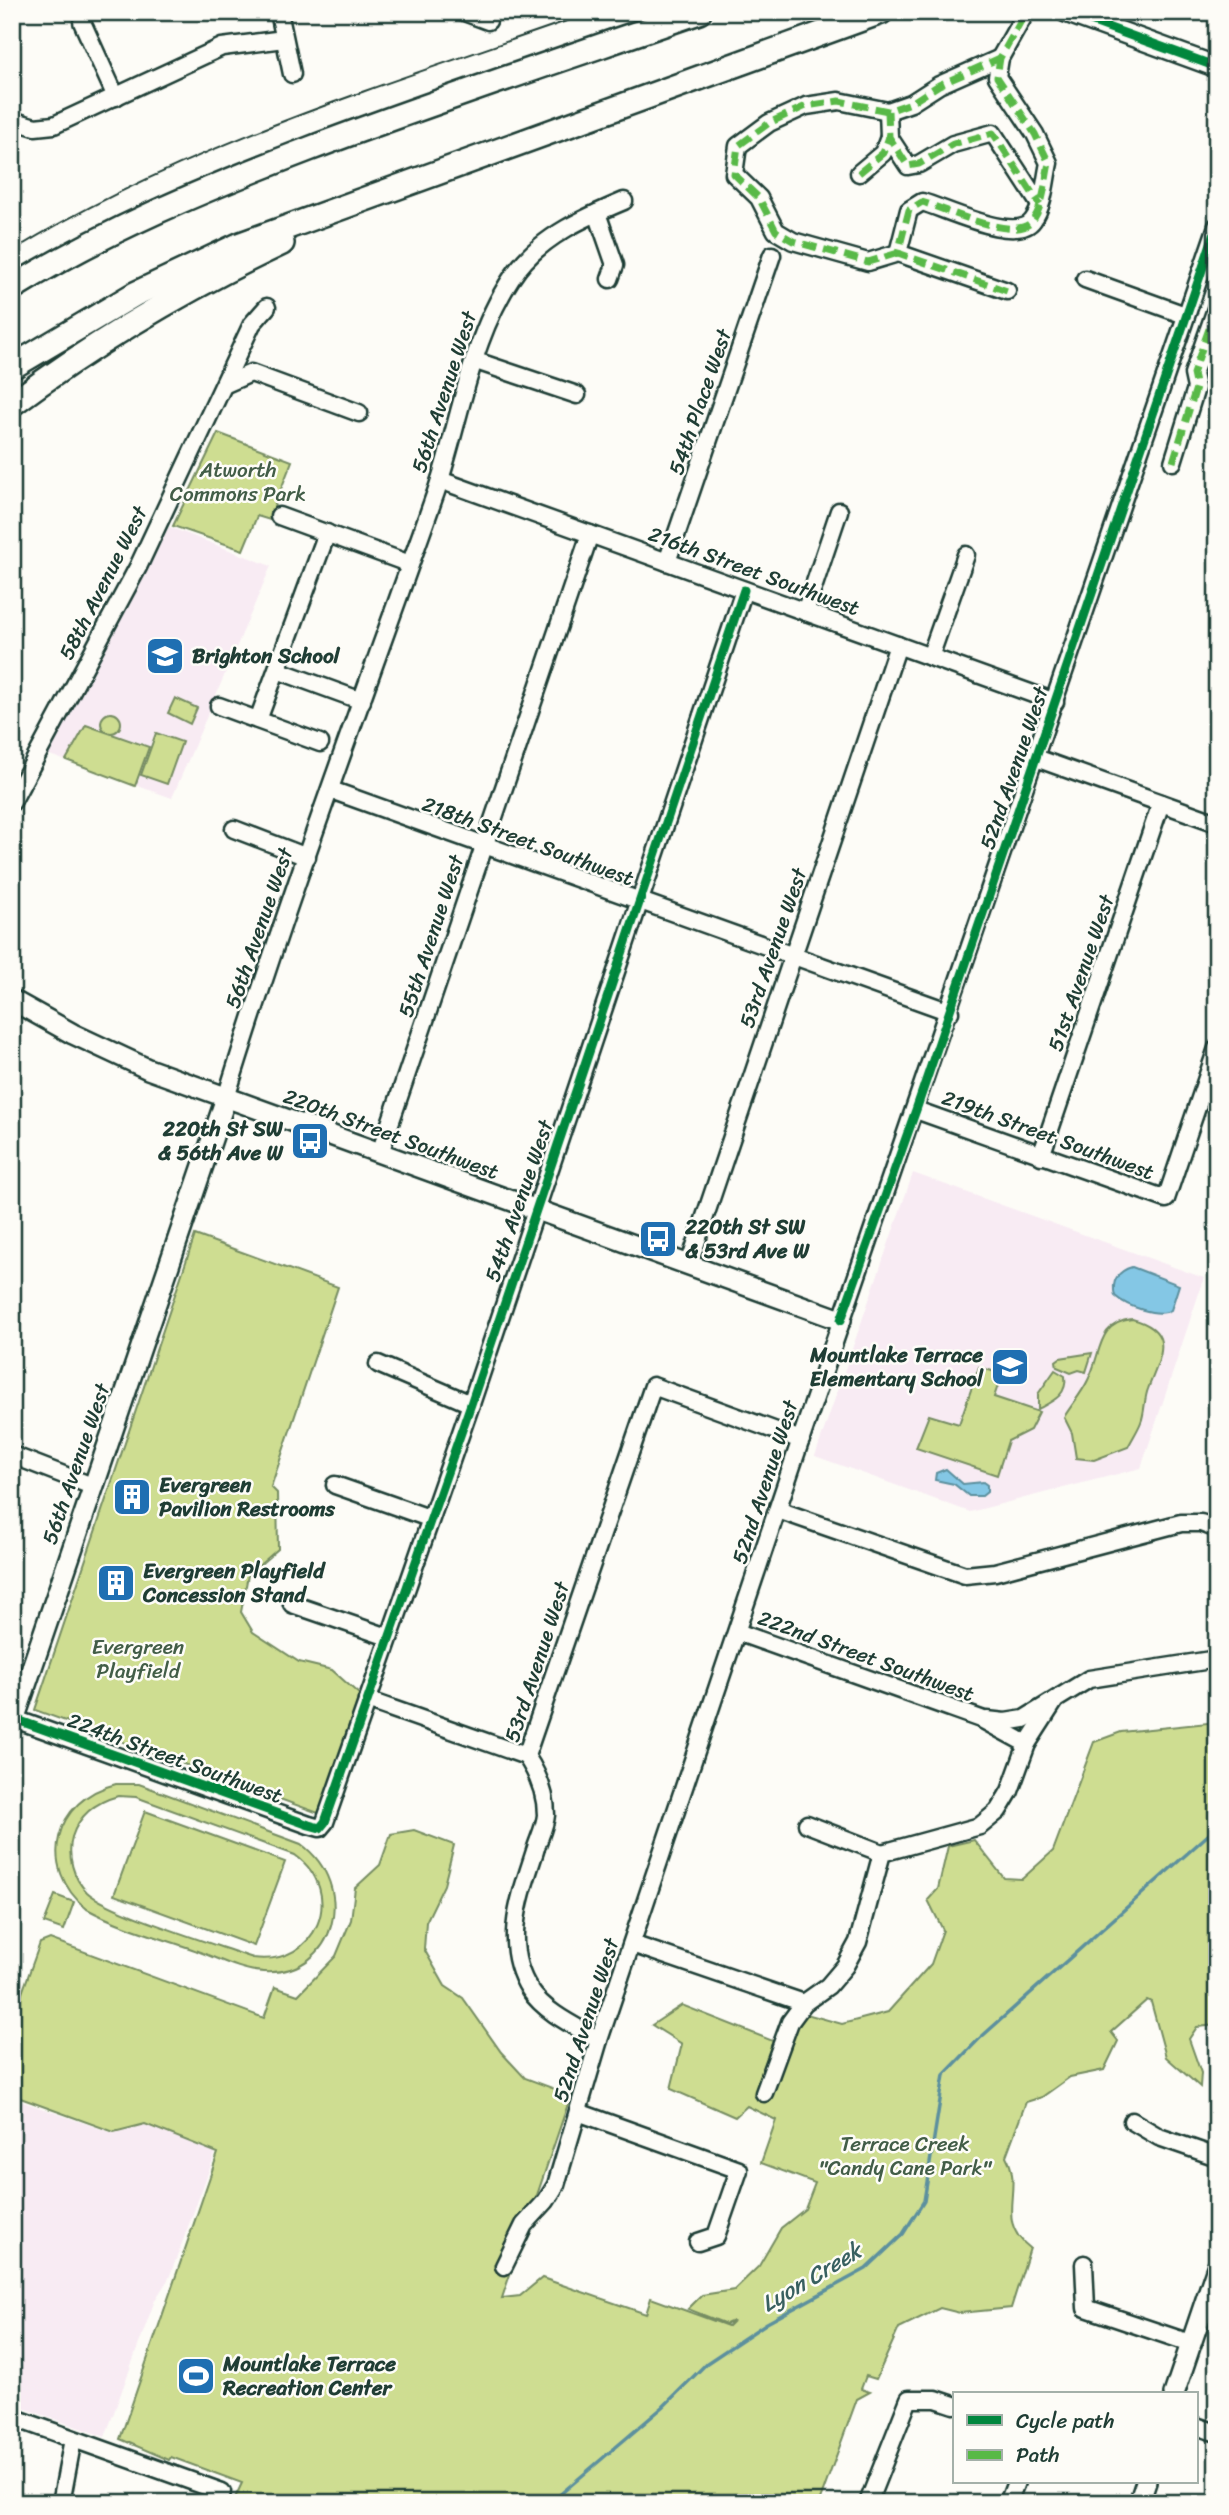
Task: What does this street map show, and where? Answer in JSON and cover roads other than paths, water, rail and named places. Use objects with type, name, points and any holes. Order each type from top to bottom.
[{"type":"highway","points":[[12,288],[105,235],[185,198],[397,115],[699,12]]},
{"type":"highway","points":[[12,368],[71,330],[189,266],[296,222],[881,12]]},
{"type":"highway","points":[[12,404],[118,331],[215,275],[415,179]]},
{"type":"main road","points":[[1066,12],[1217,67]]},
{"type":"main road","name":"220th Street Southwest","points":[[12,1000],[106,1051],[226,1098],[841,1320]]},
{"type":"main road","name":"56th Avenue West","points":[[13,1721],[226,1098]]},
{"type":"main road","points":[[1175,2392],[1217,2267]]},
{"type":"main road","points":[[1139,2503],[1145,2484]]},
{"type":"street","points":[[279,12],[292,74]]},
{"type":"street","points":[[464,12],[488,21]]},
{"type":"street","points":[[898,253],[909,210],[922,202],[1008,231],[1025,229],[1034,220],[1049,163],[1035,134],[997,77],[1000,58],[1026,12]]},
{"type":"street","points":[[82,22],[116,97]]},
{"type":"street","points":[[12,120],[47,127],[222,47],[284,39]]},
{"type":"street","points":[[1000,58],[939,85],[911,103],[888,111],[839,101],[806,106],[769,123],[738,146],[734,174],[759,198],[776,231],[793,241],[868,262],[898,253],[1007,291]]},
{"type":"street","points":[[859,173],[883,153],[889,137],[888,111]]},
{"type":"street","points":[[889,137],[908,166],[919,164],[953,144],[993,133],[1040,205]]},
{"type":"street","name":"56th Avenue West","points":[[226,1098],[307,857],[440,480],[476,361],[497,303],[519,267],[561,231],[624,201]]},
{"type":"street","points":[[597,213],[615,265],[610,279]]},
{"type":"street","name":"52nd Avenue West","points":[[504,2266],[524,2225],[546,2201],[556,2185],[600,2040],[841,1320],[950,1012],[1217,226]]},
{"type":"street","name":"54th Place West","points":[[667,562],[772,255]]},
{"type":"street","points":[[1085,279],[1185,315]]},
{"type":"street","points":[[1173,462],[1196,388],[1194,374],[1217,306]]},
{"type":"street","name":"58th Avenue West","points":[[12,802],[19,773],[138,567],[252,324],[267,307]]},
{"type":"street","points":[[476,361],[577,395]]},
{"type":"street","points":[[226,384],[251,373],[359,413]]},
{"type":"street","name":"216th Street Southwest","points":[[440,480],[1055,702]]},
{"type":"street","points":[[805,612],[839,511]]},
{"type":"street","points":[[279,516],[410,564]]},
{"type":"street","points":[[258,720],[327,533]]},
{"type":"street","name":"55th Avenue West","points":[[380,1153],[590,534]]},
{"type":"street","points":[[930,657],[966,555]]},
{"type":"street","name":"54th Avenue West","points":[[325,1822],[471,1404],[744,590]]},
{"type":"street","name":"53rd Avenue West","points":[[689,1264],[898,645]]},
{"type":"street","points":[[277,670],[362,701]]},
{"type":"street","points":[[219,706],[320,743]]},
{"type":"street","points":[[1036,758],[1217,824]]},
{"type":"street","name":"218th Street Southwest","points":[[331,790],[950,1012]]},
{"type":"street","name":"51st Avenue West","points":[[1041,1156],[1161,803]]},
{"type":"street","points":[[234,829],[307,857]]},
{"type":"street","name":"219th Street Southwest","points":[[916,1110],[1166,1199],[1217,1048]]},
{"type":"street","points":[[378,1364],[471,1404]]},
{"type":"street","name":"53rd Avenue West","points":[[600,2040],[552,2012],[530,1991],[514,1949],[513,1929],[519,1898],[546,1818],[539,1775],[526,1756],[653,1387],[801,1440]]},
{"type":"street","points":[[12,1455],[92,1486]]},
{"type":"street","points":[[335,1485],[429,1518]]},
{"type":"street","points":[[778,1510],[965,1575],[995,1572],[1181,1523],[1201,1523],[1217,1529]]},
{"type":"street","points":[[292,1604],[388,1637]]},
{"type":"street","name":"222nd Street Southwest","points":[[737,1632],[981,1719],[1027,1744],[1039,1720],[1054,1702]]},
{"type":"street","name":"222nd Street Southwest","points":[[981,1719],[1005,1722],[1024,1719],[1089,1679],[1217,1659]]},
{"type":"street","points":[[367,1700],[526,1756]]},
{"type":"street","name":"224th Street Southwest","points":[[13,1721],[309,1825],[320,1828],[325,1822]]},
{"type":"street","points":[[807,1824],[882,1853],[980,1826],[998,1811],[1004,1801],[1027,1744]]},
{"type":"street","points":[[764,2093],[790,2022],[804,2003],[828,1986],[845,1966],[858,1942],[882,1853]]},
{"type":"street","points":[[632,1944],[804,2003]]},
{"type":"street","points":[[578,2112],[739,2170],[716,2236],[698,2242]]},
{"type":"street","points":[[1132,2121],[1159,2137],[1217,2157]]},
{"type":"street","points":[[1084,2264],[1086,2308],[1190,2343]]},
{"type":"street","points":[[869,2500],[909,2399],[936,2399],[953,2405]]},
{"type":"street","points":[[12,2417],[221,2497]]},
{"type":"street","points":[[1198,2427],[1217,2433]]},
{"type":"street","points":[[61,2503],[73,2439]]},
{"type":"street","points":[[1008,2503],[1015,2484]]},
{"type":"water","points":[[1132,1267],[1179,1285],[1171,1310],[1158,1313],[1142,1310],[1115,1296],[1117,1277]]},
{"type":"water","points":[[946,1469],[963,1484],[983,1482],[987,1485],[987,1492],[982,1496],[969,1496],[954,1484],[935,1480],[936,1473]]},
{"type":"waterway","name":"Lyon Creek","points":[[550,2503],[663,2407],[707,2363],[767,2323],[866,2269],[903,2234],[924,2201],[944,2075],[979,2039],[1217,1827]]},
{"type":"tram line","points":[[12,251],[81,212],[223,145],[369,89],[592,12]]},
{"type":"place","name":"Brighton School","points":[[165,656]]},
{"type":"place","name":"220th St SW & 56th Ave W","points":[[310,1141]]},
{"type":"place","name":"220th St SW & 53rd Ave W","points":[[658,1239]]},
{"type":"place","name":"Mountlake Terrace Elementary School","points":[[1010,1367]]},
{"type":"place","name":"Evergreen Pavilion Restrooms","points":[[132,1497]]},
{"type":"place","name":"Evergreen Playfield Concession Stand","points":[[116,1583]]},
{"type":"place","name":"Mountlake Terrace Recreation Center","points":[[196,2376]]},
{"type":"park label","name":"Atworth Commons Park","points":[[238,482]]},
{"type":"park label","name":"Evergreen Playfield","points":[[138,1659]]},
{"type":"park label","name":"Terrace Creek \"Candy Cane Park\"","points":[[905,2156]]}]
